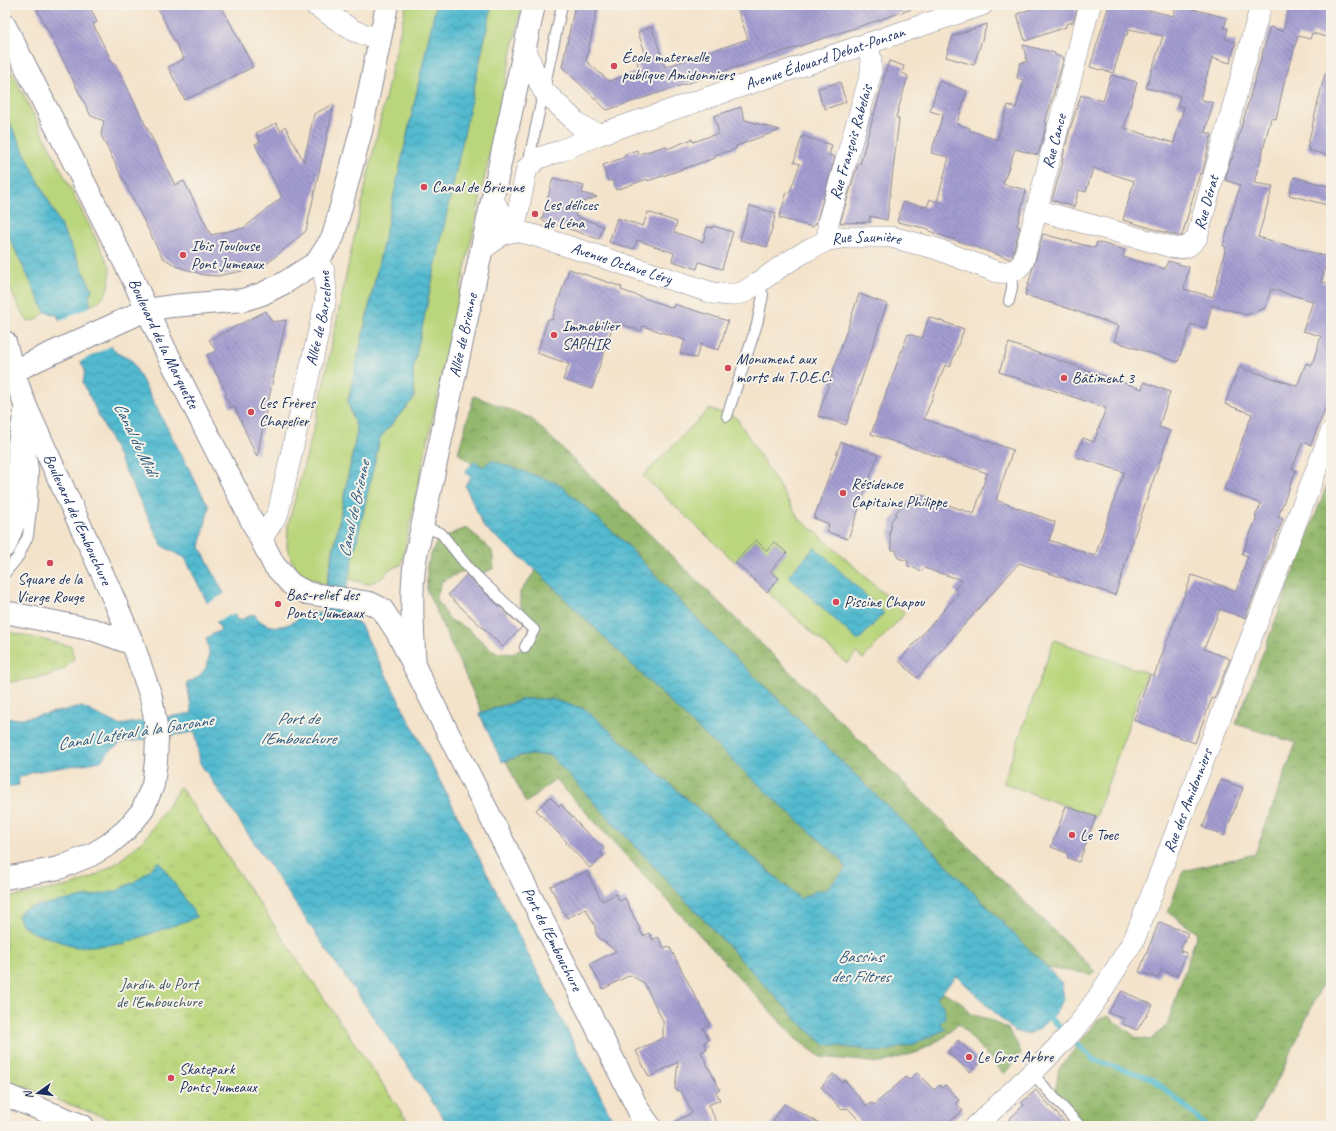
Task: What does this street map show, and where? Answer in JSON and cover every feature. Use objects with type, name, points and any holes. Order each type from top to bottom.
[{"type":"main road","name":"Allée de Barcelone","points":[[317,262],[334,237],[361,131],[387,5]]},
{"type":"main road","name":"Allée de Brienne","points":[[415,668],[412,581],[415,560],[534,5]]},
{"type":"main road","name":"Boulevard de la Marquette","points":[[5,26],[107,227],[139,313],[164,347],[274,565],[291,584],[308,593],[370,604]]},
{"type":"main road","points":[[9,367],[52,353],[139,313],[172,306],[243,300],[262,294],[284,283],[317,262]]},
{"type":"main road","name":"Boulevard de l'Embouchure","points":[[5,342],[9,367],[25,413],[109,588],[133,644],[151,697],[157,737],[153,785],[142,810],[126,830],[108,845],[91,855],[59,868],[5,878]]},
{"type":"main road","points":[[5,546],[16,517],[20,443],[25,413]]},
{"type":"main road","name":"Port de l'Embouchure","points":[[370,604],[382,609],[397,632],[644,1121]]},
{"type":"main road","points":[[5,612],[94,630],[133,644]]},
{"type":"main road","points":[[5,1095],[83,1126]]},
{"type":"street","points":[[315,5],[354,31],[380,39]]},
{"type":"street","name":"Avenue Édouard Debat-Ponsan","points":[[527,168],[538,158],[560,151],[600,134],[982,5]]},
{"type":"street","name":"Rue Cance","points":[[1012,272],[1020,267],[1023,262],[1090,5]]},
{"type":"street","name":"Rue Dérat","points":[[1037,210],[1175,248],[1185,248],[1192,245],[1197,237],[1261,5]]},
{"type":"street","name":"Rue François Rabelais","points":[[828,240],[828,223],[871,73],[871,59],[868,44]]},
{"type":"street","points":[[525,47],[543,90],[583,128],[600,134]]},
{"type":"street","points":[[514,231],[527,168]]},
{"type":"street","points":[[493,199],[504,220],[514,231]]},
{"type":"street","points":[[482,250],[502,236],[514,231]]},
{"type":"street","name":"Avenue Octave Léry","points":[[514,231],[541,238],[713,293],[729,295]]},
{"type":"street","name":"Rue Saunière","points":[[729,295],[742,293],[783,265],[828,240],[848,237],[890,236],[934,248],[996,272],[1012,272]]},
{"type":"street","name":"Allée de Barcelone","points":[[261,540],[278,513],[325,303],[326,291],[324,271],[317,262]]},
{"type":"street","name":"Rue des Amidonniers","points":[[976,1126],[1032,1073],[1071,1033],[1084,1017],[1134,940],[1331,432]]},
{"type":"lane","points":[[527,168],[562,5]]},
{"type":"lane","points":[[1009,301],[1012,288],[1012,272]]},
{"type":"lane","points":[[727,416],[757,324],[763,295],[758,283]]},
{"type":"lane","points":[[5,573],[18,557],[28,536],[32,501],[33,469],[25,413]]},
{"type":"lane","points":[[423,526],[441,533],[471,571],[534,630],[525,647]]},
{"type":"lane","points":[[1032,1073],[1080,1126]]},
{"type":"green space","points":[[406,5],[436,5],[348,401],[357,431],[326,585],[319,583],[319,581],[305,577],[296,569],[287,547],[288,525],[316,420],[353,242]]},
{"type":"green space","points":[[492,5],[522,5],[401,565],[388,570],[384,577],[368,584],[348,579],[380,438],[414,398],[413,369]]},
{"type":"green space","points":[[5,58],[110,267],[110,280],[107,290],[102,298],[91,306],[89,298],[92,289],[5,113]]},
{"type":"green space","points":[[5,229],[45,312],[37,320],[28,321],[20,310],[5,277]]},
{"type":"green space","points":[[474,396],[531,418],[1095,971],[1091,976],[1084,973],[1047,968],[911,829],[714,637],[623,541],[483,467],[475,461],[472,464],[458,453]]},
{"type":"green space","points":[[709,409],[736,417],[800,520],[816,532],[905,613],[863,659],[856,653],[847,664],[767,592],[779,578],[771,571],[786,553],[775,542],[767,551],[756,540],[735,562],[643,476]]},
{"type":"green space","points":[[1331,474],[1331,965],[1281,1074],[1251,1126],[1085,1126],[1055,1092],[1059,1069],[1098,1020],[1108,1016],[1137,1038],[1151,1040],[1167,1025],[1197,933],[1168,912],[1183,871],[1255,854],[1296,743],[1236,724]]},
{"type":"green space","points":[[467,528],[492,551],[494,568],[482,574],[464,571],[442,581],[436,598],[449,619],[468,629],[494,652],[513,654],[523,646],[530,628],[520,603],[520,592],[536,570],[677,709],[842,860],[846,869],[825,890],[816,891],[800,899],[585,709],[550,699],[524,699],[482,712],[427,591],[427,565],[436,543],[455,532]]},
{"type":"green space","points":[[5,631],[71,646],[74,659],[64,669],[49,676],[5,683]]},
{"type":"green space","points":[[1054,640],[1147,673],[1096,817],[1003,783]]},
{"type":"green space","points":[[523,755],[550,755],[801,1024],[824,1044],[882,1052],[914,1044],[946,1029],[940,1023],[936,998],[942,991],[961,1002],[970,1014],[989,1019],[1008,1029],[1019,1047],[1021,1054],[1004,1074],[958,1023],[946,1036],[918,1052],[881,1063],[821,1057],[796,1039],[555,779],[526,803],[506,761]]},
{"type":"green space","name":"Jardin du Port de l'Embouchure","points":[[180,787],[411,1126],[127,1126],[5,1080],[5,898],[69,886],[93,877],[118,862],[145,839]]},
{"type":"water","name":"Port de l'Embouchure","points":[[436,5],[492,5],[413,369],[414,398],[380,438],[340,617],[353,620],[360,624],[616,1126],[449,1126],[324,946],[200,763],[195,732],[121,743],[111,750],[101,761],[33,772],[18,778],[19,785],[5,787],[5,719],[24,718],[82,707],[119,725],[192,713],[187,683],[200,675],[207,665],[209,653],[206,638],[221,630],[185,558],[162,546],[83,383],[85,370],[57,315],[45,312],[5,229],[5,113],[92,289],[89,298],[91,308],[116,352],[132,361],[209,507],[200,547],[238,621],[254,614],[259,620],[272,626],[287,625],[300,617],[305,611],[321,614],[357,431],[348,402]]},
{"type":"water","name":"Bassins des Filtres","points":[[491,460],[559,484],[623,541],[714,637],[911,829],[1061,982],[1064,998],[1057,1011],[1038,1030],[1028,1034],[1014,1031],[957,976],[936,998],[944,1007],[945,1018],[940,1023],[946,1029],[914,1044],[882,1052],[824,1044],[801,1024],[550,755],[523,755],[502,762],[479,713],[524,699],[550,699],[585,709],[800,899],[816,891],[825,890],[846,869],[842,860],[677,709],[536,570],[484,527],[465,485],[471,478],[465,471],[475,461],[483,467]]},
{"type":"water","points":[[815,547],[884,613],[858,641],[788,576]]},
{"type":"water","points":[[159,861],[197,917],[122,944],[76,947],[32,932],[23,926],[18,916],[22,910],[35,906],[117,891],[139,879]]},
{"type":"pier","points":[[93,305],[113,345],[79,362],[58,322]]},
{"type":"pier","points":[[226,593],[236,613],[215,622],[206,604]]},
{"type":"building","points":[[35,5],[89,5],[97,22],[93,24],[113,64],[115,63],[175,185],[184,181],[211,235],[244,228],[282,197],[255,144],[260,142],[256,133],[276,123],[281,131],[285,126],[304,162],[314,114],[334,104],[306,231],[263,267],[217,276],[204,275],[176,266],[162,257],[101,135],[104,121],[91,116]]},
{"type":"building","points":[[156,5],[221,5],[253,67],[185,100],[168,67],[184,59]]},
{"type":"building","points":[[575,5],[598,5],[586,61],[609,81],[640,71],[637,62],[647,58],[638,32],[652,27],[665,67],[748,39],[736,5],[915,5],[915,8],[607,110],[562,67]]},
{"type":"building","points":[[1043,5],[1078,5],[1073,22],[1066,24],[1066,27],[1025,41],[1017,14]]},
{"type":"building","points":[[1109,5],[1136,5],[1136,7],[1173,16],[1177,5],[1193,5],[1192,9],[1227,18],[1224,28],[1228,29],[1225,39],[1236,42],[1230,63],[1212,58],[1200,99],[1213,103],[1205,132],[1212,134],[1202,174],[1200,173],[1182,236],[1123,220],[1134,181],[1093,168],[1086,192],[1079,190],[1074,207],[1052,200],[1063,162],[1070,129],[1081,95],[1103,101],[1111,75],[1137,82],[1124,128],[1174,143],[1184,107],[1177,105],[1180,96],[1146,88],[1163,36],[1129,29],[1127,35],[1125,35],[1113,73],[1090,67]]},
{"type":"building","points":[[1290,5],[1331,5],[1331,38],[1312,33],[1310,39],[1298,36],[1285,79],[1276,119],[1271,118],[1254,183],[1273,186],[1258,237],[1328,257],[1321,282],[1331,284],[1331,394],[1311,445],[1303,442],[1292,469],[1296,470],[1278,517],[1283,519],[1245,618],[1220,609],[1204,649],[1230,659],[1214,699],[1212,698],[1195,743],[1134,720],[1150,674],[1154,676],[1192,575],[1236,591],[1248,556],[1242,554],[1261,504],[1224,489],[1252,414],[1225,404],[1239,367],[1297,386],[1306,363],[1312,365],[1321,336],[1303,331],[1313,301],[1271,289],[1265,308],[1247,315],[1212,305],[1206,328],[1191,324],[1178,362],[1114,341],[1119,326],[1025,295],[1043,234],[1095,248],[1097,242],[1125,250],[1123,257],[1165,269],[1168,261],[1189,267],[1184,289],[1213,297],[1226,247],[1223,246],[1240,185],[1225,180],[1270,27],[1283,31]]},
{"type":"building","points":[[987,24],[974,65],[946,57],[953,36]]},
{"type":"building","points":[[1023,45],[1055,53],[1055,55],[1064,58],[1045,123],[1047,123],[1038,155],[1015,149],[1003,184],[1026,190],[1017,226],[1020,227],[1012,257],[1010,259],[929,231],[929,229],[897,222],[903,202],[927,207],[930,199],[937,202],[949,157],[931,153],[943,115],[930,111],[939,81],[967,91],[957,124],[997,140],[1008,105],[1016,108],[1024,80],[1017,78],[1020,63],[1027,62]]},
{"type":"building","points":[[889,61],[904,66],[902,73],[908,76],[896,117],[899,119],[887,220],[870,216],[870,222],[840,223],[858,164],[860,164]]},
{"type":"building","points":[[1325,73],[1331,73],[1331,156],[1308,150],[1309,148],[1307,148]]},
{"type":"building","points":[[840,82],[846,102],[825,109],[824,105],[822,105],[818,88]]},
{"type":"building","points":[[741,107],[745,120],[780,130],[736,146],[736,149],[714,155],[715,158],[648,181],[647,179],[616,190],[613,180],[608,181],[603,165],[625,157],[625,154],[637,150],[639,154],[666,146],[667,149],[692,139],[693,142],[719,133],[714,116]]},
{"type":"building","points":[[802,136],[832,145],[829,155],[835,157],[816,224],[814,224],[813,227],[779,218],[787,192],[790,192],[800,164],[794,162]]},
{"type":"building","points":[[1294,177],[1331,187],[1331,206],[1289,195]]},
{"type":"building","points":[[553,178],[584,186],[582,193],[597,197],[575,205],[578,206],[575,216],[603,226],[599,239],[542,220]]},
{"type":"building","points":[[750,206],[776,213],[767,247],[740,240]]},
{"type":"building","points":[[648,212],[677,222],[674,232],[703,242],[707,227],[712,228],[713,226],[733,232],[722,269],[699,262],[697,269],[672,261],[674,253],[637,240],[634,249],[609,242],[617,218],[643,226]]},
{"type":"building","points":[[569,269],[622,287],[621,290],[673,308],[674,304],[728,321],[719,350],[701,344],[696,358],[680,353],[685,340],[643,326],[641,331],[614,322],[592,389],[563,380],[569,364],[537,353],[548,319],[552,320]]},
{"type":"building","points":[[859,294],[887,304],[846,425],[818,416]]},
{"type":"building","points":[[266,311],[272,322],[286,320],[257,457],[234,406],[231,408],[225,395],[227,394],[207,355],[216,351],[209,340]]},
{"type":"building","points":[[929,317],[964,329],[950,367],[945,365],[924,419],[1013,450],[996,500],[1055,522],[1049,540],[1095,556],[1124,472],[1076,457],[1083,438],[1094,442],[1106,408],[999,372],[1009,343],[1142,389],[1144,382],[1170,392],[1159,427],[1170,431],[1115,595],[1019,563],[917,678],[899,661],[958,594],[954,590],[962,580],[924,568],[922,571],[908,566],[908,561],[898,558],[896,550],[892,550],[889,531],[891,530],[891,521],[896,515],[896,512],[910,500],[912,502],[918,494],[974,514],[987,473],[871,434],[908,334],[922,338]]},
{"type":"building","name":"Résidence Capitaine Philippe","points":[[841,442],[878,455],[848,539],[827,532],[829,524],[814,518]]},
{"type":"building","points":[[756,540],[767,551],[774,542],[787,553],[770,571],[779,578],[767,592],[735,562]]},
{"type":"building","points":[[466,575],[522,627],[503,647],[448,595]]},
{"type":"building","points":[[1221,780],[1243,788],[1224,836],[1203,827]]},
{"type":"building","points":[[550,797],[559,806],[561,804],[581,827],[604,849],[601,853],[604,856],[590,868],[536,810]]},
{"type":"building","name":"Le Toec","points":[[1066,806],[1096,817],[1079,862],[1068,858],[1067,853],[1051,847]]},
{"type":"building","points":[[587,872],[602,901],[616,894],[620,901],[625,898],[643,936],[649,933],[653,940],[658,937],[664,948],[669,946],[710,1024],[703,1028],[709,1040],[704,1042],[707,1049],[701,1052],[720,1090],[716,1092],[720,1100],[708,1105],[719,1126],[666,1126],[692,1113],[682,1093],[675,1089],[678,1062],[649,1077],[636,1051],[663,1038],[663,1021],[644,983],[630,975],[603,989],[590,964],[616,951],[598,937],[595,926],[586,909],[567,918],[550,886]]},
{"type":"building","points":[[1159,922],[1188,933],[1180,951],[1187,953],[1177,976],[1161,970],[1158,978],[1139,972]]},
{"type":"building","points":[[1122,991],[1153,1005],[1137,1030],[1123,1024],[1125,1019],[1108,1013]]},
{"type":"building","points":[[958,1040],[981,1062],[970,1072],[948,1052]]},
{"type":"building","points":[[917,1073],[934,1090],[940,1085],[942,1088],[945,1085],[959,1100],[956,1103],[963,1111],[944,1126],[864,1126],[848,1108],[841,1109],[821,1087],[833,1074],[842,1082],[845,1080],[866,1106],[872,1103],[874,1105],[906,1077],[909,1080]]},
{"type":"building","points":[[1036,1090],[1068,1126],[1002,1126],[1024,1105],[1022,1102]]},
{"type":"building","points":[[784,1104],[825,1126],[770,1126]]},
{"type":"waterway","points":[[1050,1018],[1094,1060],[1151,1078],[1192,1112],[1205,1126]]},
{"type":"place","name":"École maternelle publique Amidonniers","points":[[614,66]]},
{"type":"place","name":"Canal de Brienne","points":[[424,187]]},
{"type":"place","name":"Les délices de Léna","points":[[535,214]]},
{"type":"place","name":"Ibis Toulouse Pont Jumeaux","points":[[183,255]]},
{"type":"place","name":"Immobilier SAPHIR","points":[[554,335]]},
{"type":"place","name":"Monument aux morts du T.O.E.C.","points":[[728,368]]},
{"type":"place","name":"Bâtiment 3","points":[[1064,378]]},
{"type":"place","name":"Les Frères Chapelier","points":[[251,412]]},
{"type":"place","name":"Résidence Capitaine Philippe","points":[[843,493]]},
{"type":"place","name":"Square de la Vierge Rouge","points":[[50,563]]},
{"type":"place","name":"Piscine Chapou","points":[[836,602]]},
{"type":"place","name":"Bas-relief des Ponts Jumeaux","points":[[278,604]]},
{"type":"place","name":"Le Toec","points":[[1072,835]]},
{"type":"place","name":"Le Gros Arbre","points":[[969,1057]]},
{"type":"place","name":"Skatepark Ponts Jumeaux","points":[[171,1078]]},
{"type":"water label","name":"Canal du Midi","points":[[136,439]]},
{"type":"water label","name":"Canal Latéral à la Garonne","points":[[135,732]]}]
